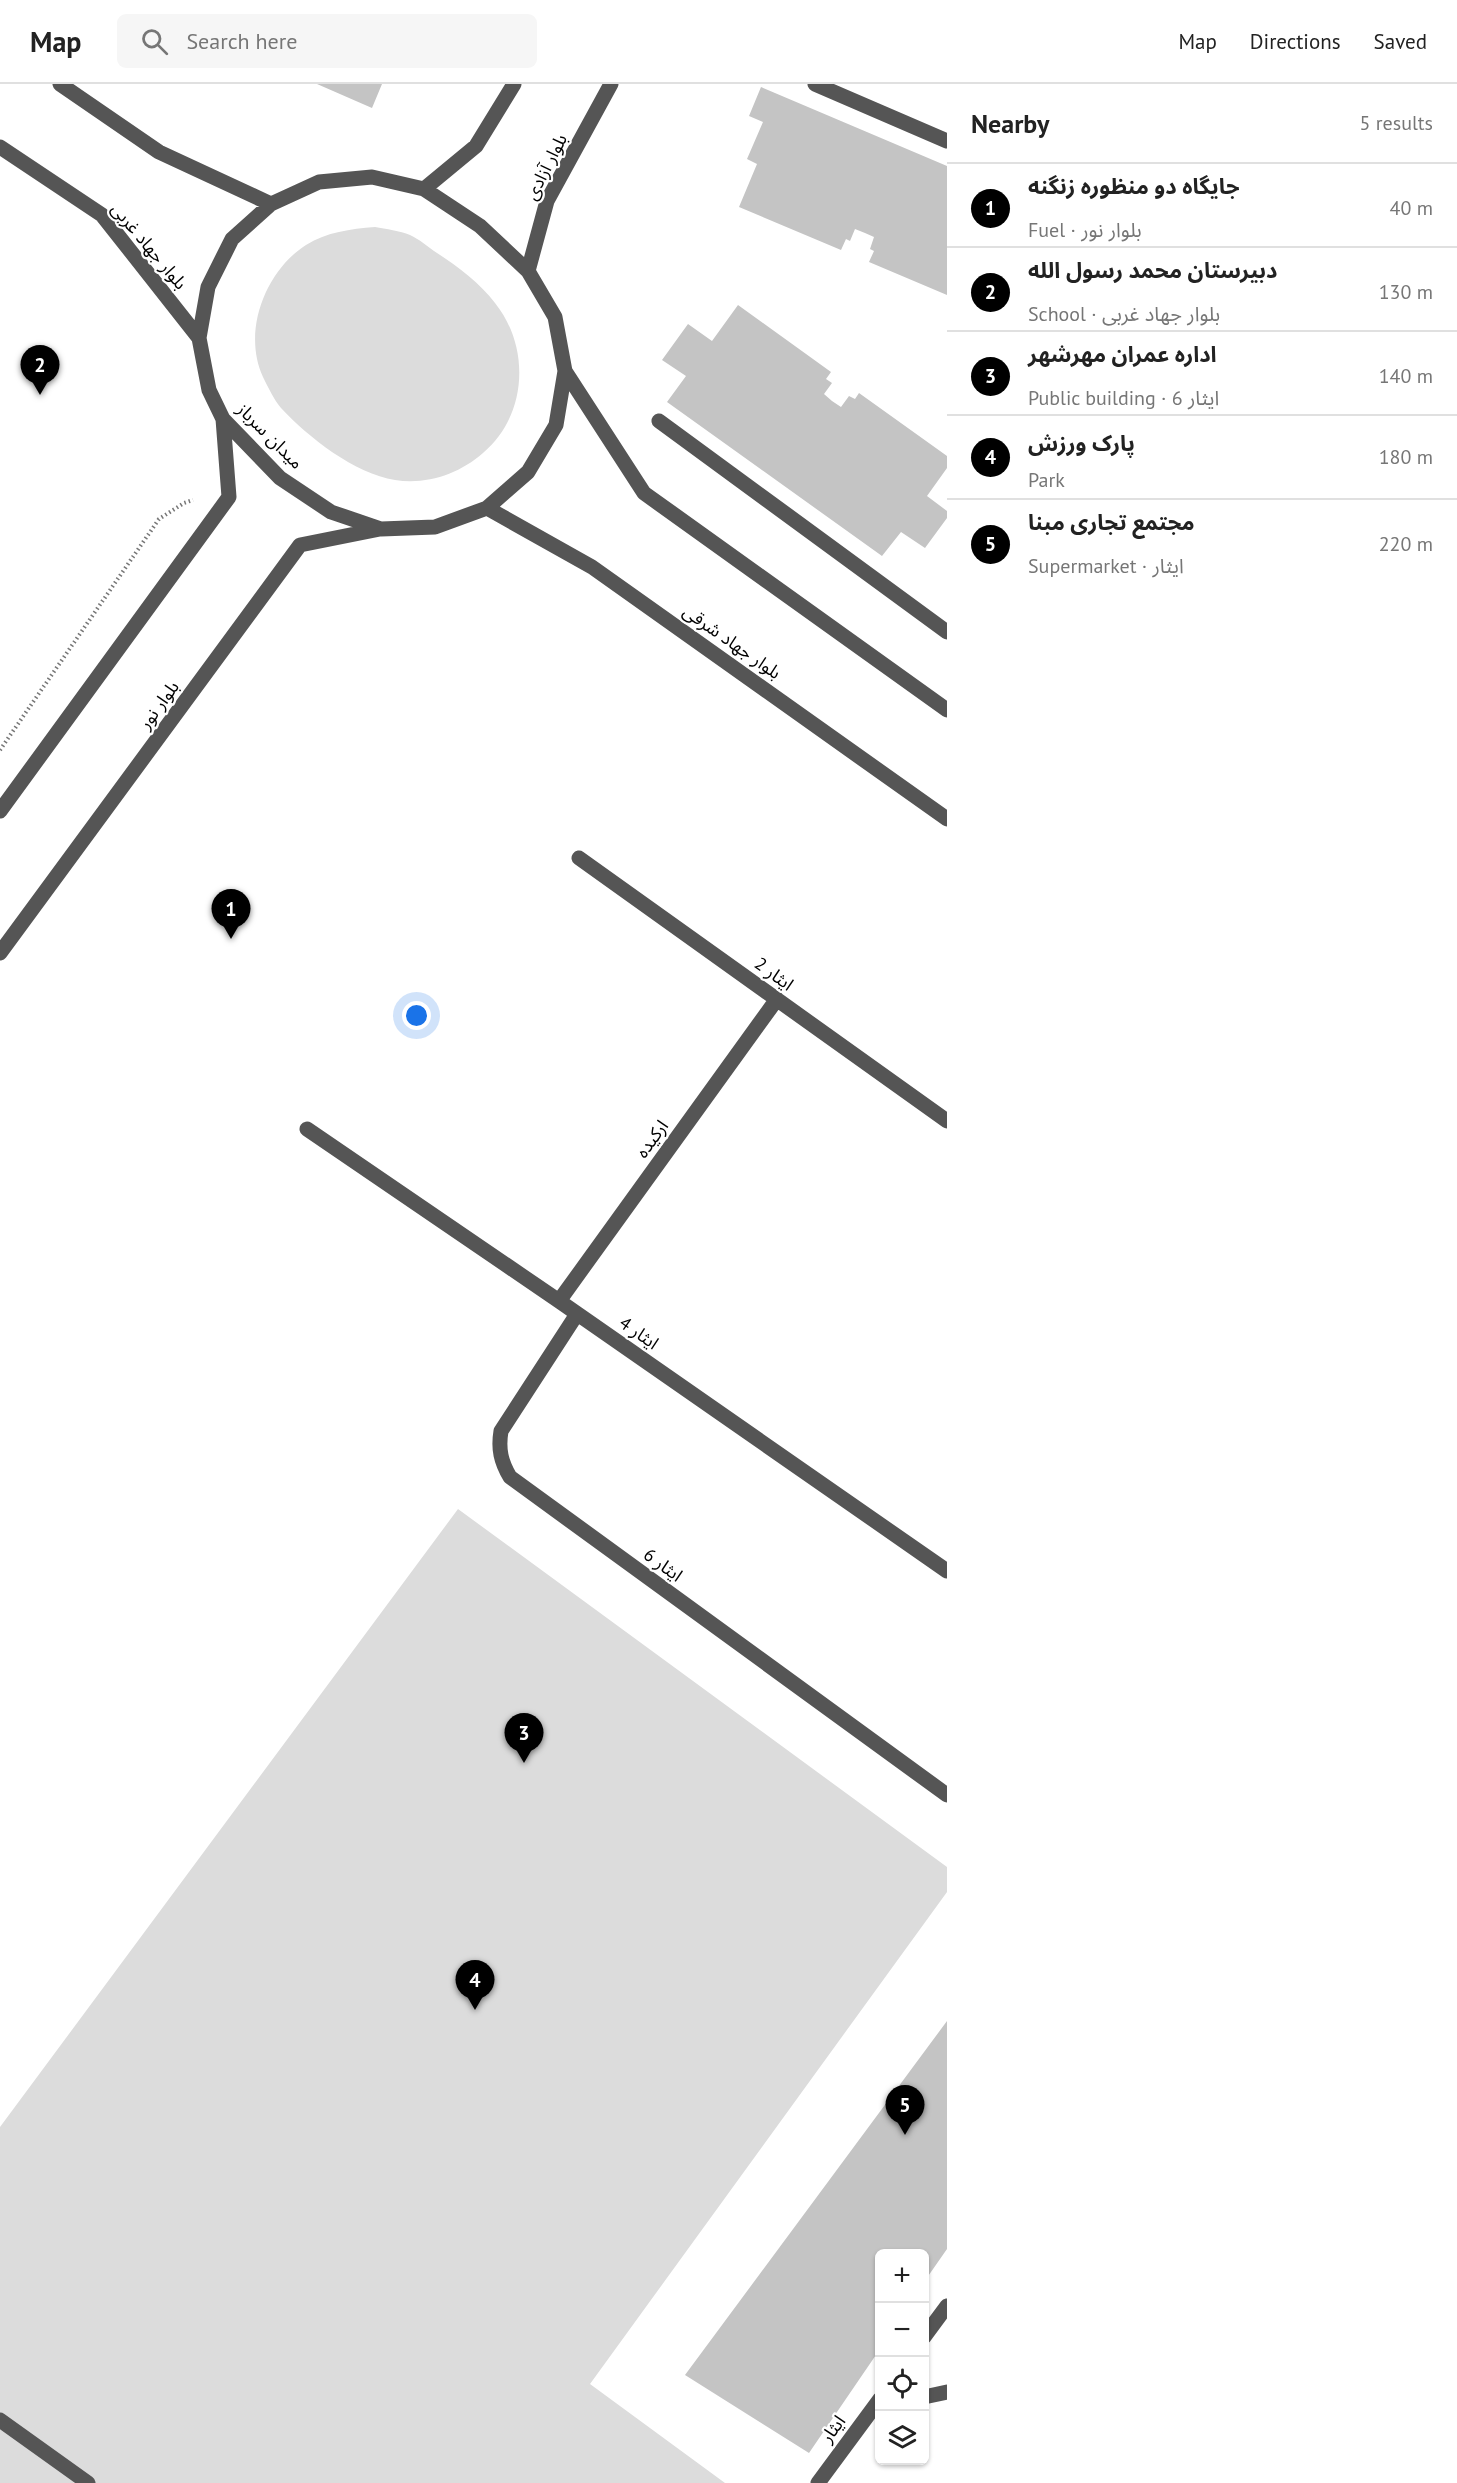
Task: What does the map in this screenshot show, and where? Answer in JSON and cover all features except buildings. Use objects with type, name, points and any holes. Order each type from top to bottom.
[{"type":"street","points":[[60,84],[159,152],[271,204]]},
{"type":"street","points":[[424,189],[476,146],[514,84]]},
{"type":"street","name":"بلوار آزادی","points":[[528,271],[547,201],[611,84]]},
{"type":"street","points":[[815,84],[947,141]]},
{"type":"street","name":"بلوار جهاد غربی","points":[[0,147],[102,215],[199,338]]},
{"type":"street","name":"میدان سرباز","points":[[372,177],[424,189],[480,226],[528,271],[555,317],[565,371],[556,425],[528,472],[487,508],[435,527],[381,529],[330,512],[280,478],[223,419],[208,390],[199,338],[208,286],[232,239],[271,204],[319,182],[372,177]]},
{"type":"street","points":[[565,371],[644,493],[947,710]]},
{"type":"street","points":[[0,811],[229,497],[223,419]]},
{"type":"street","points":[[658,421],[947,632]]},
{"type":"street","name":"بلوار جهاد شرقی","points":[[487,508],[592,567],[947,819]]},
{"type":"street","name":"بلوار نور","points":[[0,953],[300,545],[381,529]]},
{"type":"street","name":"ایثار 2","points":[[579,858],[947,1121]]},
{"type":"street","name":"ارکیده","points":[[559,1300],[777,999]]},
{"type":"street","name":"ایثار 4","points":[[307,1129],[559,1300],[947,1571]]},
{"type":"street","name":"ایثار 6","points":[[577,1314],[501,1431],[499,1444],[502,1462],[510,1477],[947,1795]]},
{"type":"street","points":[[929,2330],[947,2306]]},
{"type":"street","points":[[929,2396],[947,2392]]},
{"type":"street","name":"ایثار","points":[[818,2483],[875,2407]]},
{"type":"street","points":[[0,2420],[88,2483]]},
{"type":"path","points":[[0,750],[159,519],[184,503],[228,490]]},
{"type":"shaded area","points":[[375,227],[402,232],[413,237],[468,275],[495,303],[507,321],[519,360],[516,401],[498,438],[464,467],[431,479],[395,480],[364,470],[333,453],[281,408],[263,377],[257,359],[255,341],[261,304],[279,270],[306,245],[322,237]]},
{"type":"shaded area","points":[[458,1509],[947,1867],[947,1892],[590,2384],[725,2483],[0,2483],[0,2127]]},
{"type":"place","name":"دبیرستان محمد رسول الله","points":[[40,395]]},
{"type":"place","name":"جایگاه دو منظوره زنگنه","points":[[231,939]]},
{"type":"place","name":"اداره عمران مهرشهر","points":[[524,1763]]},
{"type":"place","name":"پارک ورزش","points":[[475,2010]]},
{"type":"place","name":"مجتمع تجاری مبنا","points":[[905,2135]]}]
